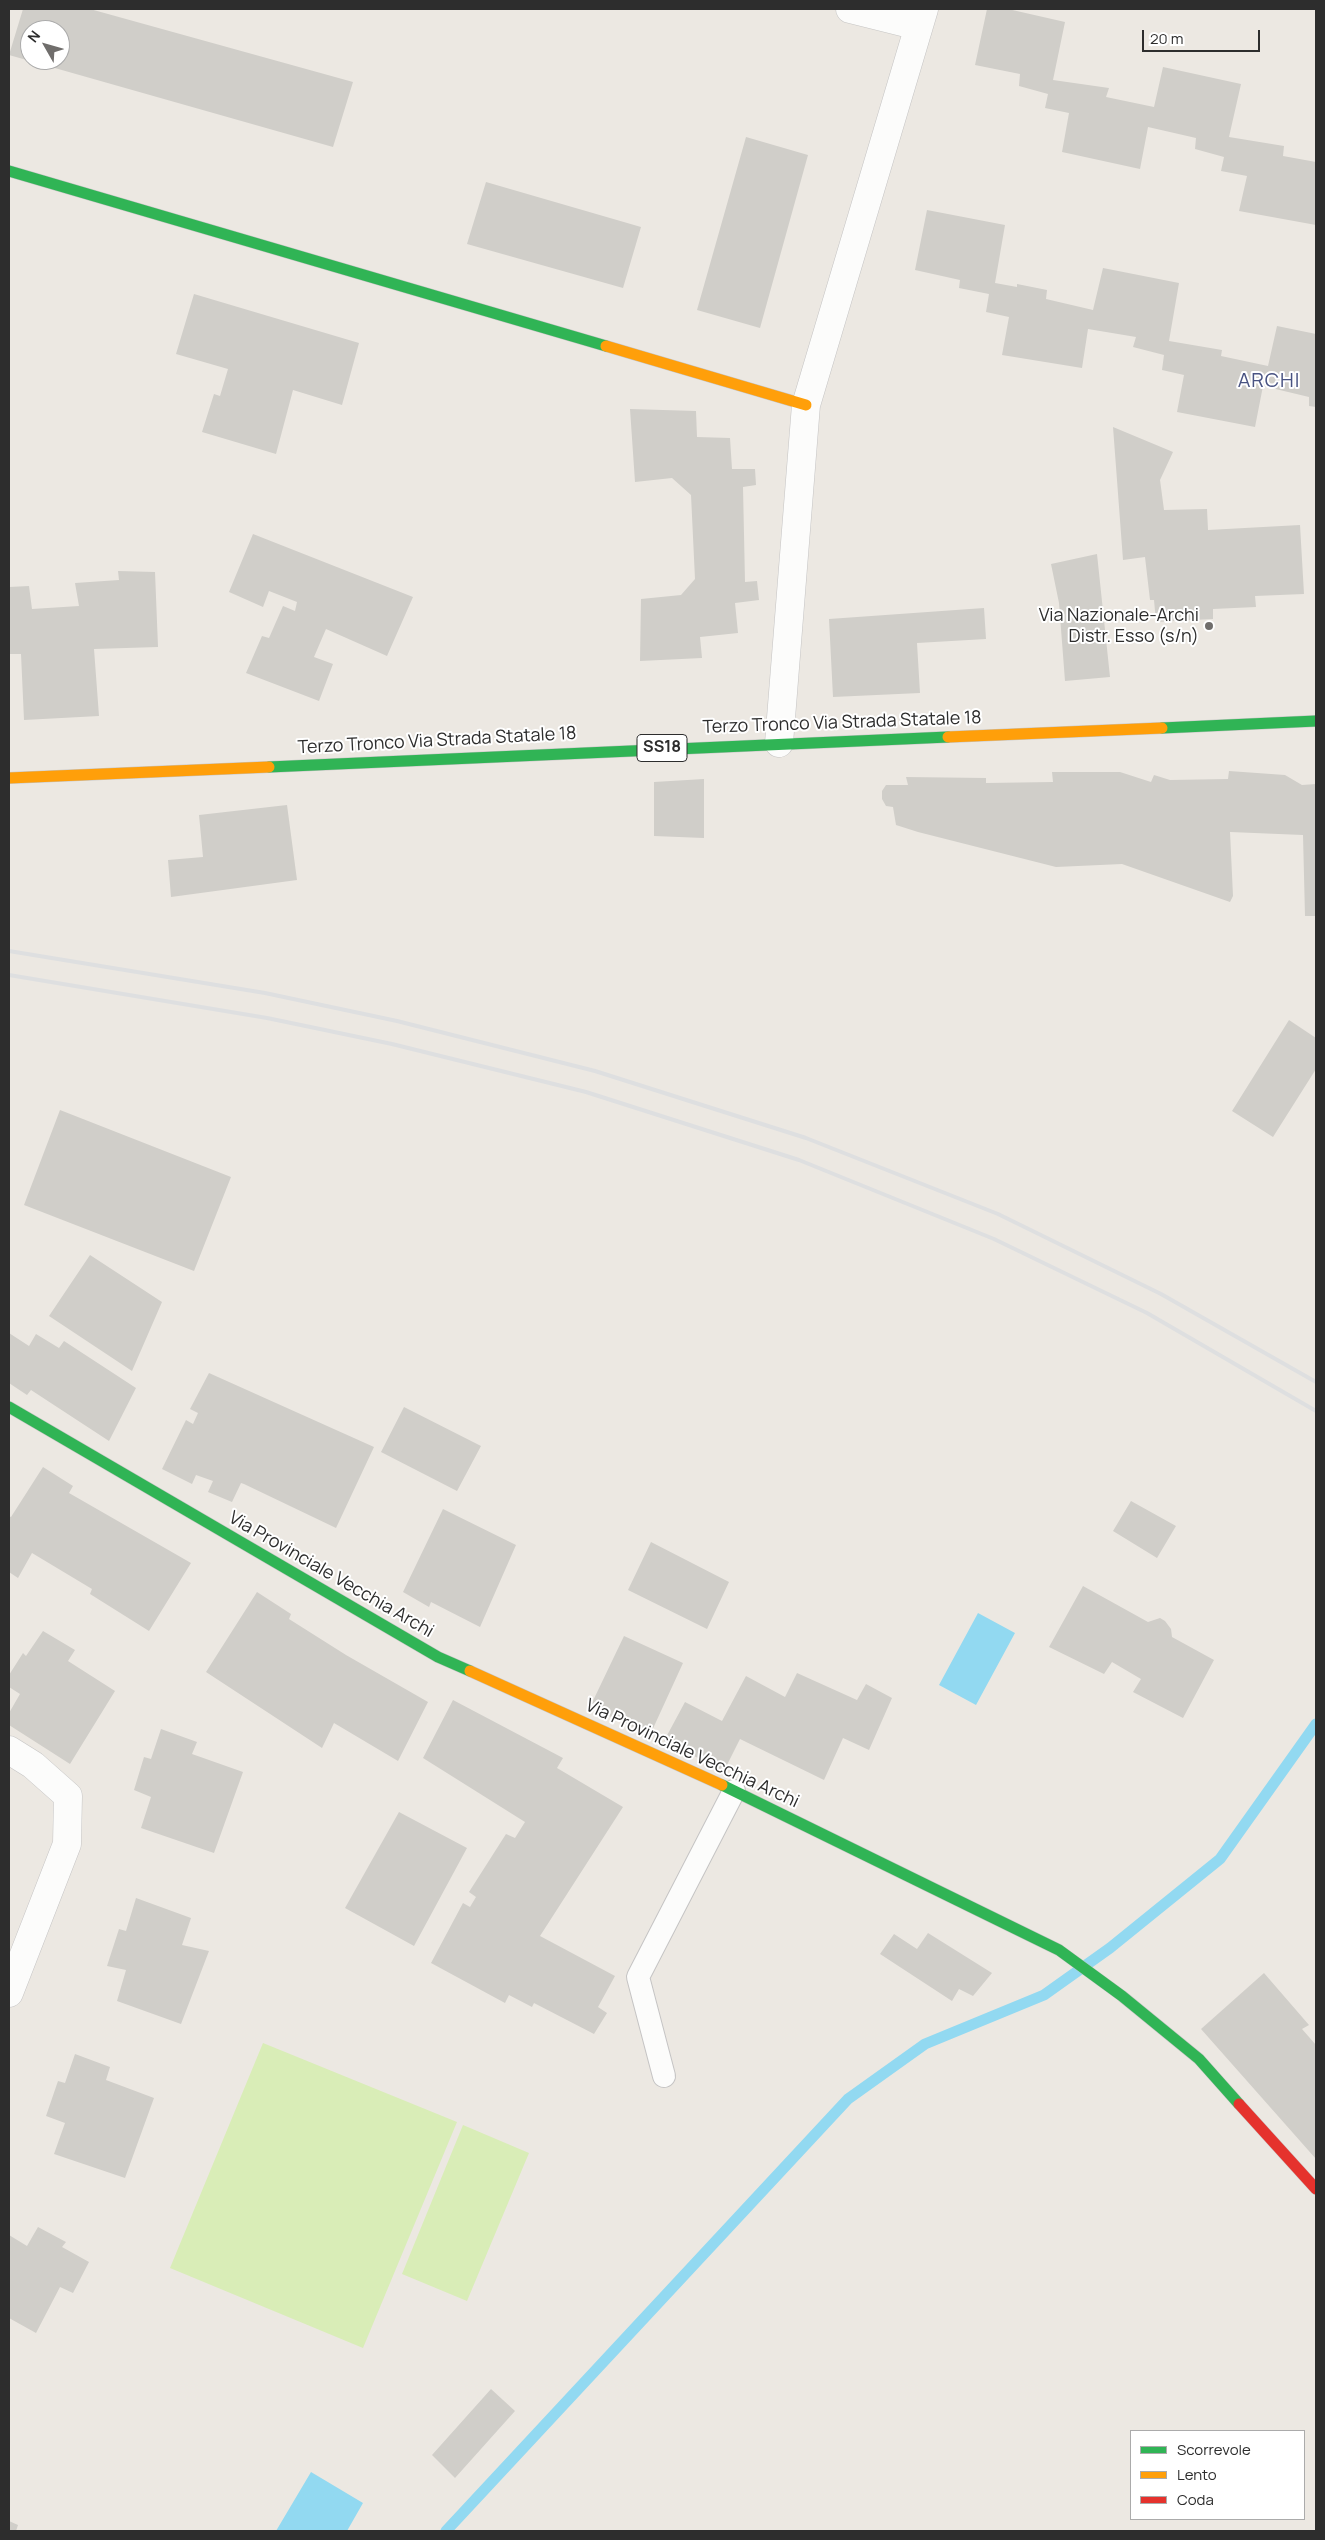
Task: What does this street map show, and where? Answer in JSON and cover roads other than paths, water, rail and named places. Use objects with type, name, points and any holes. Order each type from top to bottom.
[{"type":"street","points":[[779,743],[806,405],[921,18],[850,9]]},
{"type":"street","points":[[9,171],[806,405]]},
{"type":"street","name":"Terzo Tronco Via Strada Statale 18","points":[[9,778],[1316,721]]},
{"type":"street","name":"Via Provinciale Vecchia Archi","points":[[9,1407],[438,1657],[734,1791],[1059,1950],[1122,1996],[1199,2059],[1316,2189]]},
{"type":"street","points":[[9,1750],[33,1765],[68,1796],[67,1844],[9,1993]]},
{"type":"lane","points":[[664,2076],[638,1977],[734,1791]]},
{"type":"water","points":[[978,1613],[1015,1633],[976,1705],[939,1685]]},
{"type":"water","points":[[311,2472],[363,2503],[347,2531],[276,2531]]},
{"type":"waterway","points":[[446,2531],[848,2099],[925,2044],[1044,1995],[1110,1948],[1220,1859],[1316,1724]]},
{"type":"railway","points":[[9,951],[265,993],[397,1021],[595,1071],[806,1138],[998,1214],[1161,1294],[1316,1382]]},
{"type":"railway","points":[[9,975],[267,1018],[392,1044],[586,1092],[799,1160],[994,1239],[1147,1313],[1316,1411]]},
{"type":"place","name":"Via Nazionale-Archi Distr. Esso (s/n)","points":[[1209,626]]},
{"type":"district","name":"ARCHI","points":[[1269,381]]}]
